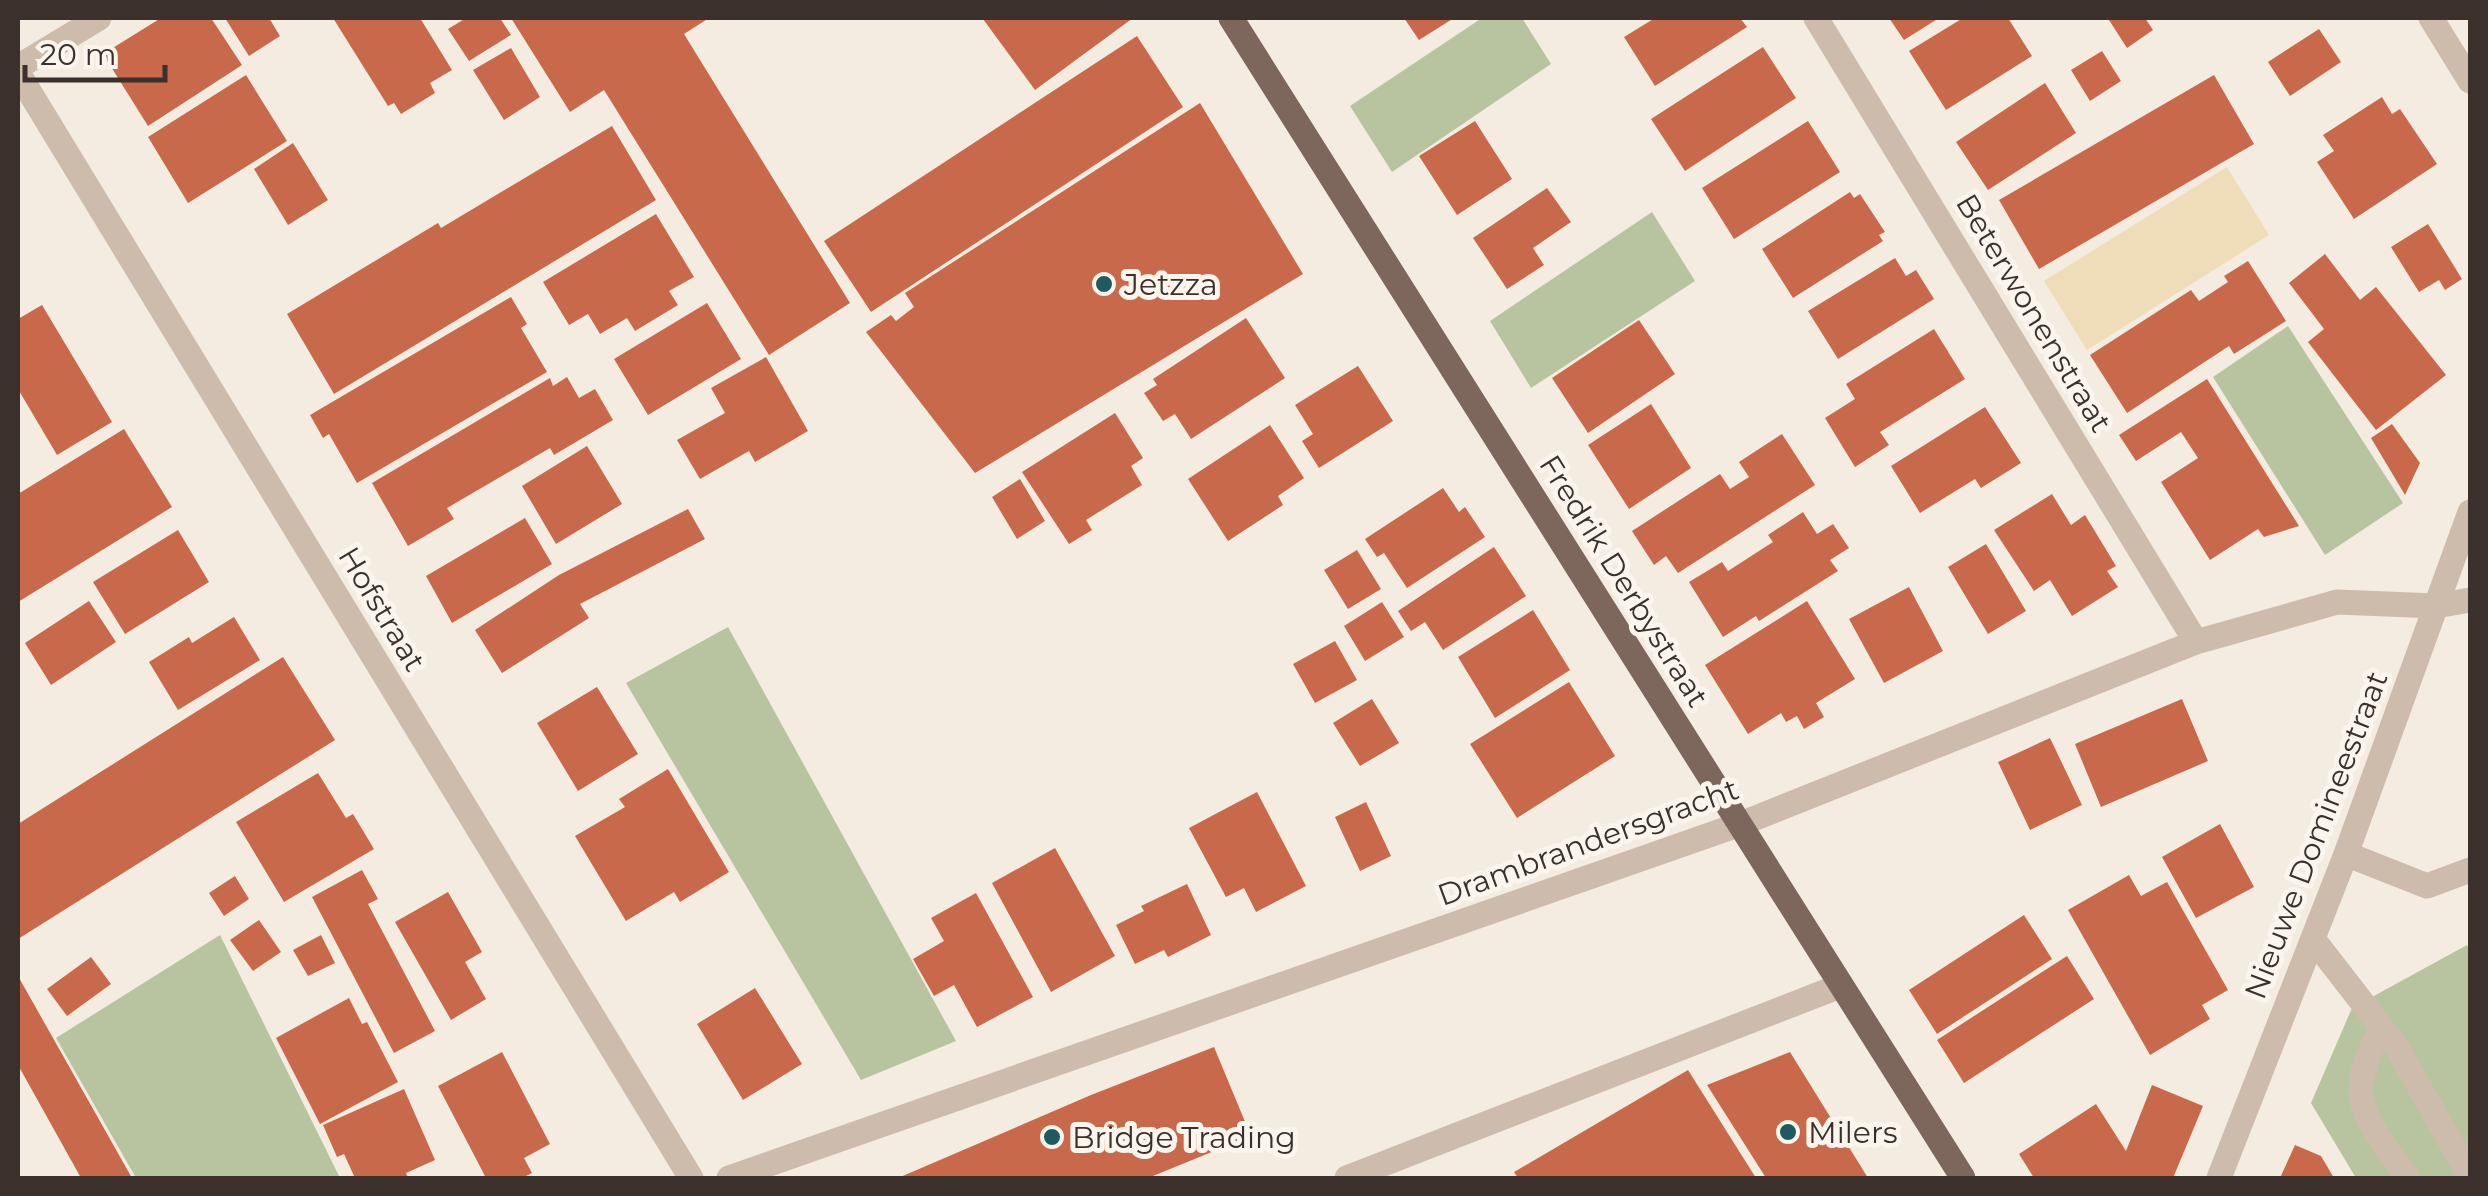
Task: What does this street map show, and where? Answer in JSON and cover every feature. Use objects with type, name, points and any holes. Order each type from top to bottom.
[{"type":"main road","name":"Fredrik Derbystraat","points":[[1231,18],[1963,1178]]},
{"type":"street","points":[[18,70],[100,18]]},
{"type":"street","name":"Beterwonenstraat","points":[[1816,18],[2196,642]]},
{"type":"street","points":[[2431,18],[2470,81]]},
{"type":"street","name":"Hofstraat","points":[[18,70],[691,1178]]},
{"type":"street","name":"Nieuwe Domineestraat","points":[[2219,1178],[2346,854],[2470,512]]},
{"type":"street","name":"Drambrandersgracht","points":[[729,1178],[1738,824],[2196,642],[2338,602],[2436,606],[2470,600]]},
{"type":"street","points":[[2346,854],[2427,886],[2470,870]]},
{"type":"street","points":[[2313,939],[2396,1046],[2470,1176]]},
{"type":"street","points":[[1347,1178],[1840,986]]},
{"type":"street","points":[[2382,1029],[2366,1055],[2359,1081],[2362,1103],[2367,1118],[2408,1178]]},
{"type":"green space","points":[[1482,18],[1522,18],[1551,64],[1392,172],[1350,106]]},
{"type":"green space","points":[[1652,212],[1695,281],[1531,388],[1490,321]]},
{"type":"green space","points":[[2288,326],[2403,503],[2325,555],[2213,377]]},
{"type":"green space","points":[[728,627],[956,1041],[861,1080],[626,683]]},
{"type":"green space","points":[[220,935],[340,1178],[136,1178],[56,1038]]},
{"type":"green space","points":[[2467,945],[2470,1178],[2356,1178],[2311,1103],[2352,1008]]},
{"type":"sand","points":[[2227,167],[2269,235],[2087,350],[2044,281]]},
{"type":"building","points":[[161,18],[211,18],[242,65],[148,126],[103,54]]},
{"type":"building","points":[[225,18],[269,18],[280,36],[249,56]]},
{"type":"building","points":[[333,18],[420,18],[452,70],[430,83],[435,93],[401,114],[394,103],[388,106]]},
{"type":"building","points":[[466,18],[500,18],[511,35],[469,61],[448,29]]},
{"type":"building","points":[[511,18],[709,18],[684,34],[850,303],[769,355],[604,90],[570,112]]},
{"type":"building","points":[[985,18],[1133,18],[1035,90]]},
{"type":"building","points":[[1404,18],[1454,18],[1419,40]]},
{"type":"building","points":[[1655,18],[1740,18],[1747,27],[1655,86],[1624,37]]},
{"type":"building","points":[[1889,18],[1939,18],[1904,40]]},
{"type":"building","points":[[1963,18],[2008,18],[2032,56],[1946,110],[1909,51]]},
{"type":"building","points":[[2145,18],[2153,30],[2127,48],[2109,20]]},
{"type":"building","points":[[2319,29],[2341,62],[2290,96],[2268,62]]},
{"type":"building","points":[[1137,36],[1183,107],[871,312],[824,241]]},
{"type":"building","points":[[1763,47],[1796,98],[1685,171],[1651,119]]},
{"type":"building","points":[[511,48],[540,97],[504,120],[473,70]]},
{"type":"building","points":[[2102,51],[2121,81],[2090,101],[2071,70]]},
{"type":"building","points":[[246,75],[287,141],[188,203],[148,137]]},
{"type":"building","points":[[2214,75],[2254,144],[2039,269],[1999,200]]},
{"type":"building","points":[[2045,83],[2076,133],[1988,190],[1956,142]]},
{"type":"building","points":[[2382,97],[2392,114],[2400,109],[2437,164],[2354,219],[2317,162],[2334,151],[2323,135]]},
{"type":"building","name":"Jetzza","points":[[1200,103],[1303,274],[975,473],[866,332],[891,315],[896,321],[914,307],[905,293]]},
{"type":"building","points":[[1475,121],[1512,179],[1457,215],[1419,156]]},
{"type":"building","points":[[1808,121],[1840,172],[1734,239],[1702,188]]},
{"type":"building","points":[[612,126],[656,200],[334,394],[287,314],[438,223],[441,228]]},
{"type":"building","points":[[293,143],[328,200],[288,225],[254,169]]},
{"type":"building","points":[[1547,188],[1571,222],[1533,248],[1544,265],[1507,289],[1473,238]]},
{"type":"building","points":[[1850,192],[1854,198],[1860,194],[1885,232],[1879,235],[1883,241],[1793,298],[1762,249]]},
{"type":"building","points":[[656,214],[694,277],[669,291],[678,305],[635,331],[627,318],[600,334],[588,314],[569,325],[543,282]]},
{"type":"building","points":[[2428,224],[2462,279],[2445,290],[2439,280],[2419,292],[2391,247]]},
{"type":"building","points":[[2325,254],[2360,300],[2376,287],[2446,375],[2376,430],[2308,342],[2324,329],[2289,283]]},
{"type":"building","points":[[1895,258],[1906,276],[1916,270],[1934,299],[1838,359],[1808,311]]},
{"type":"building","points":[[2248,261],[2286,321],[2234,354],[2229,346],[2127,413],[2090,355],[2191,290],[2199,301],[2228,282],[2224,276]]},
{"type":"building","points":[[511,297],[527,324],[521,328],[547,372],[357,483],[329,434],[323,438],[310,415]]},
{"type":"building","points":[[707,303],[741,359],[648,415],[614,359]]},
{"type":"building","points":[[42,305],[112,422],[57,455],[18,389],[18,319]]},
{"type":"building","points":[[1246,318],[1285,378],[1191,439],[1175,414],[1163,421],[1144,393],[1157,385],[1153,379]]},
{"type":"building","points":[[1639,320],[1675,374],[1588,433],[1552,378]]},
{"type":"building","points":[[1934,329],[1965,379],[1880,432],[1889,445],[1855,467],[1825,418],[1855,399],[1846,384]]},
{"type":"building","points":[[766,357],[808,431],[755,462],[749,451],[700,479],[677,440],[725,413],[711,388]]},
{"type":"building","points":[[1358,366],[1393,421],[1319,468],[1302,441],[1313,434],[1295,405]]},
{"type":"building","points":[[567,377],[579,398],[595,389],[613,420],[554,455],[550,448],[447,508],[454,519],[408,546],[372,483],[550,378],[553,386]]},
{"type":"building","points":[[2207,379],[2299,526],[2264,537],[2258,529],[2210,560],[2161,482],[2198,458],[2181,432],[2136,461],[2119,435]]},
{"type":"building","points":[[1651,404],[1691,468],[1629,509],[1588,445]]},
{"type":"building","points":[[1985,407],[2021,463],[1981,488],[1975,479],[1920,513],[1891,466]]},
{"type":"building","points":[[1115,413],[1143,458],[1131,466],[1142,485],[1086,520],[1092,530],[1069,544],[1022,472]]},
{"type":"building","points":[[2392,424],[2420,463],[2405,495],[2371,438]]},
{"type":"building","points":[[1270,425],[1304,478],[1278,496],[1283,505],[1228,541],[1188,479]]},
{"type":"building","points":[[124,429],[172,507],[18,602],[18,494]]},
{"type":"building","points":[[1782,434],[1815,485],[1678,573],[1666,556],[1654,565],[1632,531],[1720,474],[1730,489],[1749,477],[1739,462]]},
{"type":"building","points":[[587,446],[622,504],[556,544],[522,486]]},
{"type":"building","points":[[1020,479],[1045,521],[1017,539],[992,497]]},
{"type":"building","points":[[1443,488],[1459,512],[1465,507],[1485,537],[1407,588],[1384,553],[1377,557],[1365,539]]},
{"type":"building","points":[[2052,494],[2071,525],[2085,515],[2116,566],[2107,571],[2118,587],[2072,616],[2050,580],[2034,591],[1994,530]]},
{"type":"building","points":[[688,509],[705,539],[580,604],[589,618],[502,673],[475,630],[559,575]]},
{"type":"building","points":[[1803,512],[1817,534],[1833,524],[1849,548],[1830,560],[1838,571],[1759,621],[1756,616],[1723,637],[1689,582],[1722,562],[1728,571],[1773,542],[1768,535]]},
{"type":"building","points":[[525,518],[552,564],[452,623],[426,576]]},
{"type":"building","points":[[178,530],[209,582],[125,634],[93,582]]},
{"type":"building","points":[[1986,544],[2026,611],[1988,634],[1948,567]]},
{"type":"building","points":[[1494,547],[1526,596],[1443,650],[1425,622],[1411,631],[1398,611]]},
{"type":"building","points":[[1357,550],[1381,589],[1348,609],[1324,570]]},
{"type":"building","points":[[1909,587],[1943,651],[1884,683],[1849,619]]},
{"type":"building","points":[[89,601],[116,642],[51,685],[25,643]]},
{"type":"building","points":[[1807,601],[1855,679],[1816,703],[1824,717],[1804,729],[1797,716],[1786,722],[1781,713],[1748,734],[1705,665]]},
{"type":"building","points":[[1382,602],[1404,637],[1365,661],[1344,626]]},
{"type":"building","points":[[1533,610],[1570,670],[1495,718],[1458,657]]},
{"type":"building","points":[[234,617],[260,660],[178,710],[149,662],[189,637],[192,643]]},
{"type":"building","points":[[1335,641],[1357,680],[1315,703],[1293,664]]},
{"type":"building","points":[[283,657],[335,740],[18,939],[18,824]]},
{"type":"building","points":[[1569,682],[1615,756],[1517,818],[1470,744]]},
{"type":"building","points":[[597,687],[638,754],[578,791],[537,723]]},
{"type":"building","points":[[1372,699],[1399,743],[1360,766],[1333,723]]},
{"type":"building","points":[[2182,699],[2208,761],[2101,807],[2075,744]]},
{"type":"building","points":[[2050,738],[2082,805],[2030,830],[1998,762]]},
{"type":"building","points":[[668,769],[729,872],[680,902],[674,892],[626,921],[575,836],[625,807],[619,799]]},
{"type":"building","points":[[318,773],[346,818],[353,814],[374,849],[284,902],[236,822]]},
{"type":"building","points":[[1257,792],[1306,886],[1256,912],[1244,888],[1226,897],[1189,828]]},
{"type":"building","points":[[1366,802],[1391,856],[1360,871],[1335,817]]},
{"type":"building","points":[[2220,824],[2254,887],[2196,918],[2162,857]]},
{"type":"building","points":[[1055,848],[1115,956],[1051,992],[992,883]]},
{"type":"building","points":[[362,870],[378,899],[368,904],[435,1031],[394,1053],[312,897]]},
{"type":"building","points":[[2129,875],[2141,896],[2167,882],[2228,990],[2202,1005],[2210,1019],[2150,1055],[2068,910]]},
{"type":"building","points":[[235,876],[249,899],[224,916],[209,893]]},
{"type":"building","points":[[1187,884],[1211,935],[1168,957],[1164,950],[1135,964],[1116,925],[1144,911],[1141,906]]},
{"type":"building","points":[[448,892],[482,952],[465,962],[486,999],[451,1020],[395,922]]},
{"type":"building","points":[[976,893],[1033,997],[977,1027],[954,985],[934,996],[913,959],[944,941],[931,918]]},
{"type":"building","points":[[2024,915],[2052,959],[1937,1034],[1909,990]]},
{"type":"building","points":[[259,920],[281,952],[253,971],[230,940]]},
{"type":"building","points":[[321,935],[335,963],[308,976],[293,950]]},
{"type":"building","points":[[2067,956],[2094,999],[1964,1083],[1937,1040]]},
{"type":"building","points":[[91,957],[111,984],[67,1016],[47,989]]},
{"type":"building","points":[[18,976],[132,1178],[81,1178],[18,1065]]},
{"type":"building","points":[[755,988],[802,1064],[743,1100],[697,1024]]},
{"type":"building","points":[[349,998],[362,1024],[367,1022],[398,1082],[320,1124],[276,1038]]},
{"type":"building","points":[[1214,1047],[1251,1136],[1148,1178],[898,1178],[1091,1095]]},
{"type":"building","points":[[502,1052],[550,1144],[524,1158],[532,1173],[522,1178],[486,1178],[438,1086]]},
{"type":"building","name":"Milers","points":[[1790,1052],[1868,1178],[1766,1178],[1707,1085]]},
{"type":"building","points":[[1688,1070],[1756,1178],[1518,1178],[1514,1172]]},
{"type":"building","points":[[2152,1085],[2203,1106],[2173,1178],[2034,1178],[2019,1154],[2096,1104],[2126,1151]]},
{"type":"building","points":[[404,1089],[435,1160],[406,1173],[408,1178],[355,1178],[344,1154],[337,1157],[323,1125]]},
{"type":"building","points":[[2295,1145],[2321,1156],[2334,1178],[2280,1178]]},
{"type":"place","name":"Jetzza","points":[[1104,284]]},
{"type":"place","name":"Milers","points":[[1788,1132]]},
{"type":"place","name":"Bridge Trading","points":[[1052,1137]]}]
